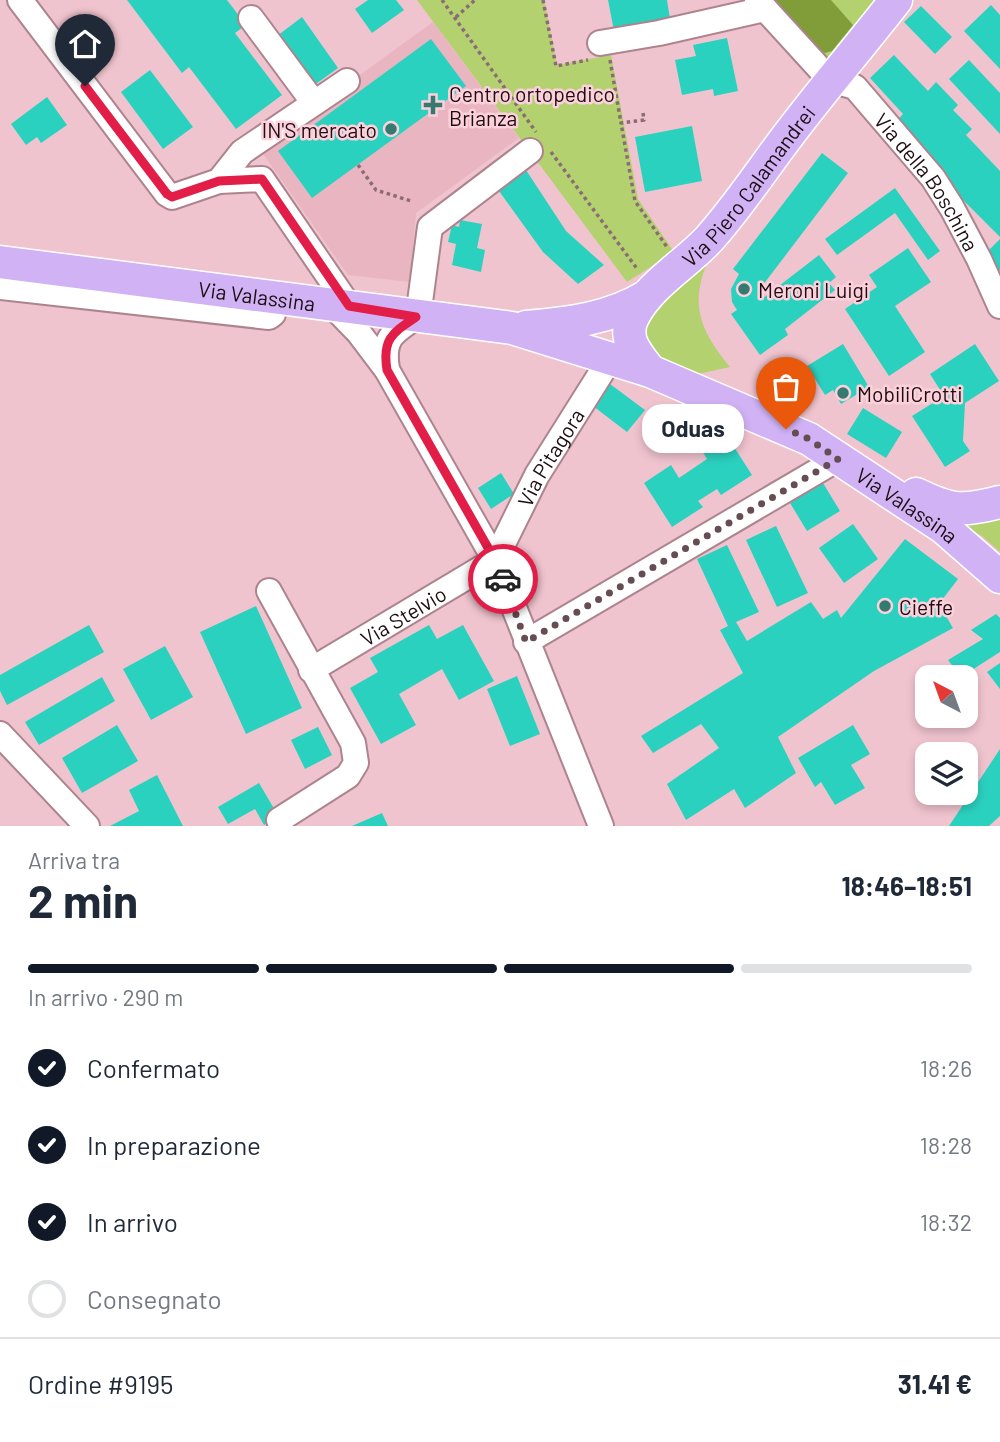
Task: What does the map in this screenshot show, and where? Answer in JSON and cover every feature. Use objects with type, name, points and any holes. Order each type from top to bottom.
[{"type":"main road","name":"Via Piero Calamandrei","points":[[650,371],[634,350],[628,335],[632,320],[649,295],[709,238],[830,80],[896,0]]},
{"type":"main road","name":"Via Valassina","points":[[0,262],[512,328],[578,323],[628,308],[649,295]]},
{"type":"main road","name":"Via Valassina","points":[[512,328],[650,371],[809,439],[941,506],[955,509],[976,508],[1000,502]]},
{"type":"main road","name":"Via Valassina","points":[[809,439],[944,528],[1000,577]]},
{"type":"street","points":[[20,0],[167,194],[172,197],[219,181],[262,179],[340,305],[387,370],[495,560],[601,826]]},
{"type":"street","points":[[602,52],[761,4],[830,80]]},
{"type":"street","points":[[251,18],[314,103]]},
{"type":"street","name":"Via della Boschina","points":[[830,80],[855,87],[933,178],[979,259],[1000,306]]},
{"type":"street","points":[[219,181],[242,152],[346,81]]},
{"type":"street","points":[[387,370],[385,355],[392,333],[417,317],[430,227],[530,151]]},
{"type":"street","points":[[0,288],[269,317],[273,314],[275,296]]},
{"type":"street","name":"Via Pitagora","points":[[495,560],[537,475],[610,359]]},
{"type":"street","points":[[526,642],[838,459]]},
{"type":"street","name":"Via Stelvio","points":[[311,670],[495,560]]},
{"type":"street","points":[[269,591],[353,743],[356,762],[348,776],[279,820]]},
{"type":"street","points":[[0,734],[87,826]]},
{"type":"path","points":[[455,17],[475,0]]},
{"type":"path","points":[[543,0],[556,66],[602,52],[621,123],[635,201],[673,257]]},
{"type":"path","points":[[621,123],[644,120],[643,113]]},
{"type":"path","points":[[358,165],[376,190],[411,201]]},
{"type":"shaded area","points":[[433,22],[519,138],[416,213],[410,282],[348,275],[259,148]]},
{"type":"green space","points":[[417,0],[544,0],[557,65],[611,55],[638,199],[674,252],[627,282]]},
{"type":"green space","points":[[770,0],[877,0],[836,52],[827,57],[816,52]]},
{"type":"green space","points":[[774,0],[831,0],[853,25],[832,51],[825,53],[813,45]]},
{"type":"green space","points":[[713,251],[700,284],[700,312],[710,339],[730,367],[689,376],[652,360],[638,325]]},
{"type":"green space","points":[[1000,511],[1000,552],[982,536],[947,520]]},
{"type":"building","points":[[127,0],[227,0],[246,25],[235,33],[282,95],[236,129],[189,67],[182,73]]},
{"type":"building","points":[[368,0],[396,0],[404,10],[372,33],[355,9]]},
{"type":"building","points":[[608,0],[667,0],[671,25],[615,36]]},
{"type":"building","points":[[991,5],[1000,15],[1000,69],[964,31]]},
{"type":"building","points":[[921,6],[952,37],[935,54],[904,22]]},
{"type":"building","points":[[302,17],[338,68],[313,86],[277,36]]},
{"type":"building","points":[[727,38],[738,91],[714,96],[713,89],[682,95],[675,60],[696,56],[693,45]]},
{"type":"building","points":[[431,39],[466,86],[312,198],[278,151]]},
{"type":"building","points":[[894,55],[928,91],[936,82],[958,105],[953,110],[972,129],[966,135],[1000,171],[1000,237],[953,190],[895,123],[903,114],[870,78]]},
{"type":"building","points":[[969,60],[1000,93],[1000,134],[949,79]]},
{"type":"building","points":[[150,70],[193,127],[163,149],[121,92]]},
{"type":"building","points":[[47,97],[67,125],[41,143],[37,137],[26,145],[11,124]]},
{"type":"building","points":[[692,126],[702,181],[645,192],[635,137]]},
{"type":"building","points":[[822,153],[848,173],[760,289],[759,294],[762,299],[819,255],[836,277],[829,283],[835,290],[785,329],[788,335],[760,355],[731,314],[737,310],[732,302],[731,289],[739,274],[733,269]]},
{"type":"building","points":[[526,170],[566,231],[604,265],[578,284],[543,252],[499,191]]},
{"type":"building","points":[[895,188],[940,251],[928,260],[895,213],[837,255],[825,239]]},
{"type":"building","points":[[460,220],[482,224],[477,248],[485,250],[481,272],[452,265],[456,244],[448,242],[452,225],[459,227]]},
{"type":"building","points":[[1000,239],[1000,271],[984,255]]},
{"type":"building","points":[[908,248],[931,282],[895,306],[925,352],[889,376],[845,309],[877,287],[869,275]]},
{"type":"building","points":[[843,344],[869,387],[841,404],[833,390],[825,395],[807,366]]},
{"type":"building","points":[[975,344],[999,381],[965,403],[963,441],[970,451],[945,467],[912,416],[944,396],[930,374]]},
{"type":"building","points":[[610,384],[645,410],[627,432],[593,406]]},
{"type":"building","points":[[666,407],[687,432],[669,448],[647,423]]},
{"type":"building","points":[[863,408],[902,432],[886,458],[847,434]]},
{"type":"building","points":[[727,436],[752,475],[721,495],[717,489],[698,501],[703,507],[672,527],[644,483],[671,465],[679,478],[707,459],[702,451]]},
{"type":"building","points":[[501,473],[514,494],[491,509],[478,488]]},
{"type":"building","points":[[823,483],[840,511],[807,531],[790,503]]},
{"type":"building","points":[[853,524],[878,559],[844,583],[819,548]]},
{"type":"building","points":[[776,526],[808,593],[777,607],[746,540]]},
{"type":"building","points":[[905,539],[958,579],[939,604],[953,628],[874,671],[778,737],[796,773],[745,808],[734,789],[686,820],[667,784],[719,748],[701,724],[653,753],[641,736],[743,673],[720,630],[728,626],[697,559],[727,545],[759,612],[736,622],[747,641],[811,602],[823,619],[837,610],[841,618]]},
{"type":"building","points":[[256,606],[302,708],[246,734],[200,632]]},
{"type":"building","points":[[996,614],[1000,618],[1000,652],[978,666],[952,665],[948,660],[983,639],[971,630]]},
{"type":"building","points":[[89,625],[104,652],[7,705],[0,691],[0,675]]},
{"type":"building","points":[[429,625],[437,639],[463,625],[494,681],[459,700],[442,669],[399,694],[416,725],[381,744],[350,688],[378,672],[370,658]]},
{"type":"building","points":[[165,646],[193,697],[151,720],[123,669]]},
{"type":"building","points":[[1000,663],[1000,689],[987,672]]},
{"type":"building","points":[[517,676],[540,734],[510,746],[487,689]]},
{"type":"building","points":[[102,677],[115,701],[39,745],[25,722]]},
{"type":"building","points":[[117,725],[138,761],[82,793],[62,758]]},
{"type":"building","points":[[853,725],[870,754],[851,765],[865,788],[835,805],[821,782],[815,787],[798,758]]},
{"type":"building","points":[[318,727],[332,755],[305,769],[291,740]]},
{"type":"building","points":[[1000,749],[1000,816],[989,826],[949,826],[963,805],[978,805],[978,782]]},
{"type":"building","points":[[157,775],[183,826],[110,826],[139,811],[129,790]]},
{"type":"building","points":[[259,783],[279,817],[264,825],[255,809],[228,824],[218,807]]},
{"type":"building","points":[[382,813],[388,826],[352,826]]},
{"type":"way so far","points":[[503,579],[526,642],[838,459],[809,439],[786,429]]},
{"type":"place","name":"Centro ortopedico Brianza","points":[[433,105]]},
{"type":"place","name":"IN'S mercato","points":[[391,129]]},
{"type":"place","name":"Meroni Luigi","points":[[744,289]]},
{"type":"place","name":"MobiliCrotti","points":[[843,393]]},
{"type":"place","name":"Oduas","points":[[786,429]]},
{"type":"place","name":"Cieffe","points":[[885,606]]},
{"type":"route","points":[[85,86],[167,194],[172,197],[219,181],[262,179],[349,306],[416,317],[392,333],[385,355],[387,370],[495,560],[503,579]]}]
